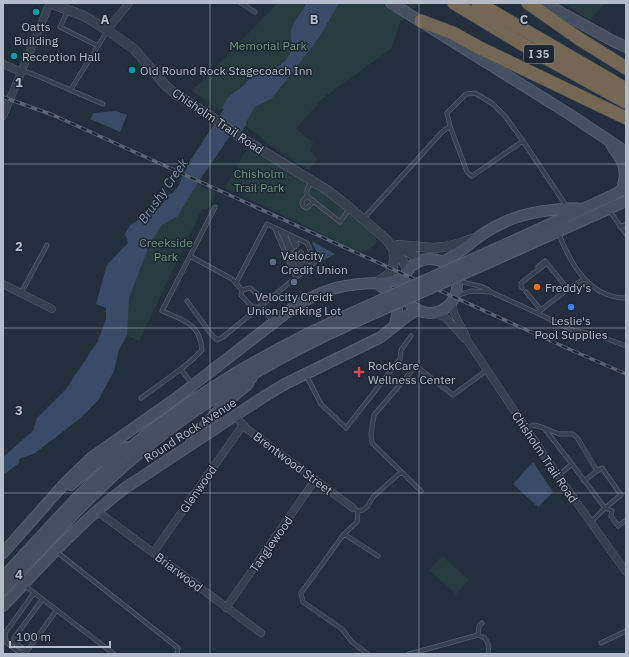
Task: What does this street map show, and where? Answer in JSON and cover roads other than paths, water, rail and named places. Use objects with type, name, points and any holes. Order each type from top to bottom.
[{"type":"highway","name":"I 35","points":[[454,3],[538,53],[626,102]]},
{"type":"highway","name":"I 35","points":[[478,3],[626,89]]},
{"type":"highway","points":[[528,3],[578,38],[626,68]]},
{"type":"highway","points":[[421,21],[453,33],[478,47],[626,118]]},
{"type":"main road","points":[[391,3],[626,152]]},
{"type":"main road","points":[[544,3],[626,47]]},
{"type":"main road","points":[[3,590],[14,572],[71,504],[131,447],[192,401],[284,345],[356,316],[515,245],[623,189],[624,167],[621,160],[613,150],[610,142]]},
{"type":"main road","points":[[515,245],[558,232],[624,202]]},
{"type":"main road","points":[[442,262],[454,257],[478,237],[497,225],[518,216],[573,207],[582,210]]},
{"type":"main road","points":[[3,554],[73,474],[91,458],[193,385],[294,307],[316,295],[340,287],[390,283],[405,274],[414,264],[421,260],[432,259],[442,262],[448,266],[455,277],[457,287],[454,299],[445,309],[436,313],[428,313],[417,310],[405,297],[403,288],[405,274]]},
{"type":"main road","points":[[375,283],[391,294],[396,301],[398,309],[395,325]]},
{"type":"main road","name":"Round Rock Avenue","points":[[3,606],[23,584],[97,511],[125,488],[278,388],[381,337],[407,316],[417,310]]},
{"type":"main road","points":[[3,577],[14,572],[121,469],[160,436],[192,412],[256,372],[316,340],[356,316]]},
{"type":"main road","points":[[186,448],[195,435],[224,404],[247,385],[256,372]]},
{"type":"main road","points":[[47,503],[60,495],[102,460],[121,448],[131,447]]},
{"type":"street","name":"Chisholm Trail Road","points":[[50,3],[68,9],[107,30],[134,49],[166,86],[177,95],[215,118],[238,136],[327,190],[395,247],[421,260]]},
{"type":"street","points":[[3,114],[50,3]]},
{"type":"street","points":[[107,30],[129,3]]},
{"type":"street","points":[[3,64],[21,72]]},
{"type":"street","points":[[375,283],[384,278],[393,270],[395,247],[444,247],[456,245],[478,237]]},
{"type":"street","name":"Chisholm Trail Road","points":[[395,247],[402,259],[405,274]]},
{"type":"street","points":[[3,284],[52,309]]},
{"type":"street","name":"Chisholm Trail Road","points":[[454,299],[454,313],[467,340],[558,476],[626,572]]},
{"type":"street","name":"Chisholm Trail Road","points":[[436,313],[446,318],[467,340]]},
{"type":"street","name":"Brentwood Street","points":[[235,416],[243,425],[355,509]]},
{"type":"street","name":"Glenwood","points":[[153,553],[243,425]]},
{"type":"street","name":"Tanglewood","points":[[226,608],[315,480]]},
{"type":"street","name":"Briarwood","points":[[97,511],[261,633]]},
{"type":"lane","points":[[241,3],[255,12]]},
{"type":"lane","points":[[68,9],[60,27],[98,46]]},
{"type":"lane","points":[[70,90],[107,30]]},
{"type":"lane","points":[[21,72],[27,72],[103,104]]},
{"type":"lane","points":[[523,141],[472,176],[467,172],[450,126],[447,113],[466,94],[475,93],[493,104],[505,116],[523,141],[568,208]]},
{"type":"lane","points":[[363,219],[442,132],[450,126]]},
{"type":"lane","points":[[307,196],[307,190],[311,180]]},
{"type":"lane","points":[[307,196],[340,222],[350,208]]},
{"type":"lane","points":[[307,196],[302,200],[303,206],[307,208],[314,201]]},
{"type":"lane","points":[[141,398],[181,369],[202,350],[201,338],[188,321],[162,311],[215,207]]},
{"type":"lane","points":[[608,209],[626,234]]},
{"type":"lane","points":[[188,301],[211,334],[217,340],[223,337],[315,262],[307,243],[267,224],[236,283]]},
{"type":"lane","points":[[620,227],[626,224]]},
{"type":"lane","points":[[275,228],[292,250]]},
{"type":"lane","points":[[280,230],[292,250]]},
{"type":"lane","points":[[558,232],[570,258],[584,279],[590,285],[609,296],[626,298]]},
{"type":"lane","points":[[284,233],[292,250]]},
{"type":"lane","points":[[290,235],[292,250]]},
{"type":"lane","points":[[292,250],[294,237]]},
{"type":"lane","points":[[21,292],[47,245]]},
{"type":"lane","points":[[190,256],[232,279],[242,290],[241,295],[252,307],[261,306]]},
{"type":"lane","points":[[302,273],[295,257],[302,273]]},
{"type":"lane","points":[[538,267],[545,261],[547,263]]},
{"type":"lane","points":[[547,263],[568,289]]},
{"type":"lane","points":[[522,288],[521,283],[547,263]]},
{"type":"lane","points":[[455,277],[463,283],[480,286],[572,330],[597,335],[626,346]]},
{"type":"lane","points":[[537,313],[568,289],[584,279]]},
{"type":"lane","points":[[242,290],[250,288],[261,297],[261,306],[274,322]]},
{"type":"lane","points":[[454,299],[471,291],[491,292]]},
{"type":"lane","points":[[526,292],[541,310]]},
{"type":"lane","points":[[305,374],[321,404],[346,428],[400,359],[401,350],[411,336]]},
{"type":"lane","points":[[421,491],[372,443],[371,434],[374,414],[416,366],[453,395],[487,370]]},
{"type":"lane","points":[[181,369],[193,385]]},
{"type":"lane","points":[[526,428],[534,425],[560,434],[573,434],[578,439],[597,471]]},
{"type":"lane","points":[[544,428],[605,508],[612,511],[611,516],[618,526],[626,520]]},
{"type":"lane","points":[[558,476],[572,464]]},
{"type":"lane","points":[[584,481],[602,468],[621,495],[590,522]]},
{"type":"lane","points":[[368,654],[352,642],[342,630],[303,602],[301,593],[344,534],[357,522],[355,509],[363,510],[367,507],[373,497],[401,472]]},
{"type":"lane","points":[[344,534],[378,556]]},
{"type":"lane","points":[[56,551],[178,648],[176,654]]},
{"type":"lane","points":[[23,584],[56,611],[114,654]]},
{"type":"lane","points":[[21,654],[6,642],[5,633],[34,593]]},
{"type":"lane","points":[[27,650],[16,643],[14,638],[42,600]]},
{"type":"lane","points":[[25,654],[56,611]]},
{"type":"lane","points":[[478,635],[479,626],[482,623]]},
{"type":"lane","points":[[601,643],[626,631]]},
{"type":"lane","points":[[409,654],[478,635],[485,638],[489,646],[488,654]]},
{"type":"water","points":[[306,3],[339,3],[320,36],[293,72],[271,99],[255,107],[242,131],[230,136],[197,184],[178,216],[162,225],[150,243],[129,298],[127,335],[119,350],[114,371],[99,399],[82,417],[35,453],[19,459],[19,463],[3,475],[3,457],[33,431],[37,418],[66,389],[98,341],[106,319],[106,308],[96,304],[107,265],[128,243],[125,234],[130,225],[160,207],[168,195],[173,193],[179,185],[188,164],[224,109],[222,108],[228,98],[244,85],[252,76],[263,74],[286,60],[291,51],[292,26]]},
{"type":"water","points":[[116,111],[127,115],[120,132],[90,119],[94,113]]},
{"type":"water","points":[[313,242],[335,254],[322,261],[312,243]]},
{"type":"water","points":[[533,462],[553,492],[538,507],[513,484]]},
{"type":"railway","points":[[3,97],[53,115],[626,374]]},
{"type":"place","name":"Oatts Building","points":[[36,12]]},
{"type":"place","name":"Reception Hall","points":[[14,56]]},
{"type":"place","name":"Old Round Rock Stagecoach Inn","points":[[132,70]]},
{"type":"place","name":"Velocity Credit Union","points":[[273,262]]},
{"type":"place","name":"Velocity Creidt Union Parking Lot","points":[[294,282]]},
{"type":"place","name":"Freddy's","points":[[537,287]]},
{"type":"place","name":"Leslie's Pool Supplies","points":[[571,307]]},
{"type":"place","name":"RockCare Wellness Center","points":[[359,372]]},
{"type":"park label","name":"Memorial Park","points":[[268,45]]},
{"type":"park label","name":"Chisholm Trail Park","points":[[259,180]]},
{"type":"park label","name":"Creekside Park","points":[[166,249]]},
{"type":"water label","name":"Brushy Creek","points":[[163,191]]}]
